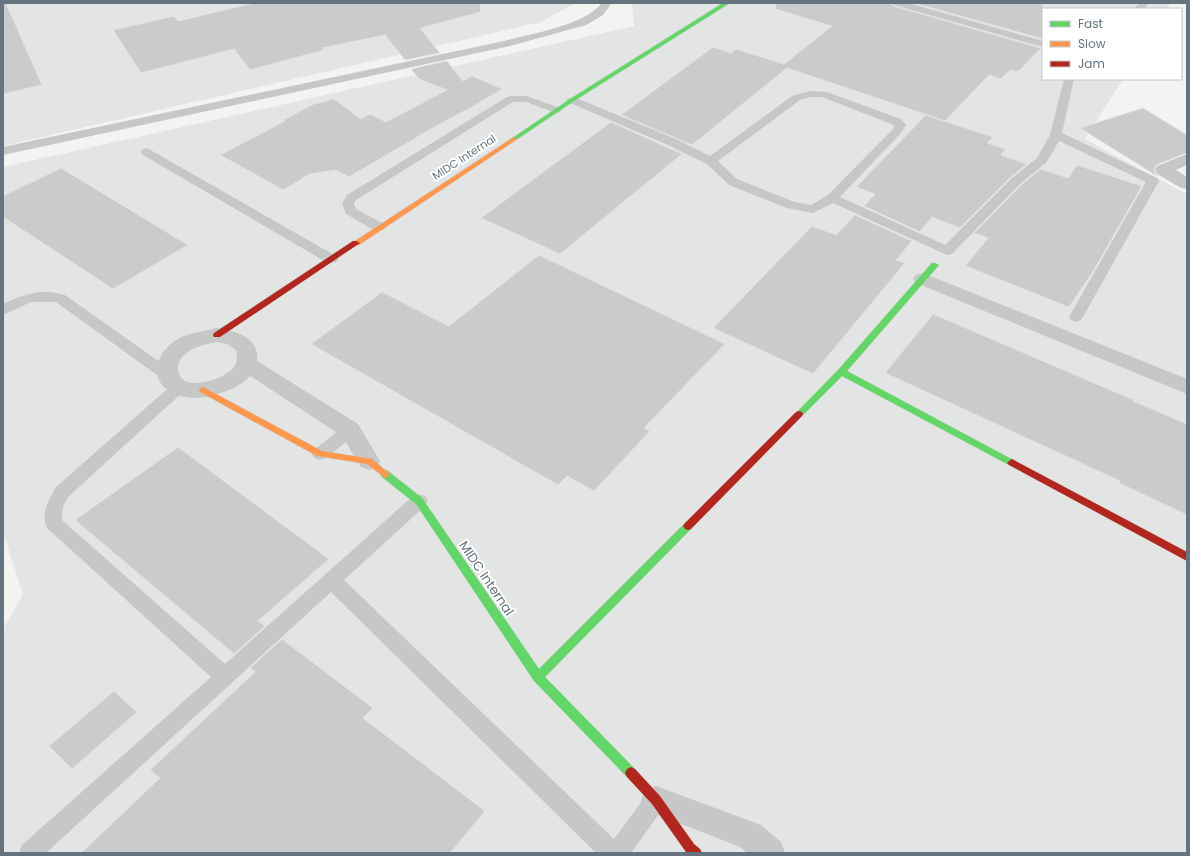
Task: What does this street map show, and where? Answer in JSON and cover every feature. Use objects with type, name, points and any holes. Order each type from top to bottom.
[{"type":"street","name":"MIDC Internal","points":[[217,335],[556,110],[727,3]]},
{"type":"street","points":[[1187,159],[1163,170],[1187,184]]},
{"type":"street","points":[[538,677],[841,372],[929,272],[1187,387]]},
{"type":"street","points":[[217,335],[230,337],[239,341],[246,348],[249,356],[247,364],[240,374],[218,387],[204,390],[190,390],[172,381],[166,365],[171,356],[180,347],[191,341],[217,335]]},
{"type":"street","points":[[247,364],[350,430],[368,461]]},
{"type":"street","points":[[841,372],[1187,557]]},
{"type":"street","name":"MIDC Internal","points":[[204,390],[320,454],[368,461],[419,501],[538,677],[656,800],[690,848],[696,853]]},
{"type":"street","points":[[656,800],[750,836],[770,853]]},
{"type":"lane","points":[[3,150],[506,44],[582,23],[599,13],[607,3]]},
{"type":"lane","points":[[897,3],[1042,44]]},
{"type":"lane","points":[[832,198],[947,251],[1017,180],[1042,160],[1056,135],[1069,80]]},
{"type":"lane","points":[[572,100],[672,142],[711,161],[733,182],[792,205],[813,209],[832,198],[898,130],[900,125],[897,121],[823,94],[810,94],[796,98],[711,161]]},
{"type":"lane","points":[[379,227],[351,211],[348,204],[351,198],[511,99],[527,99],[556,110]]},
{"type":"lane","points":[[1056,135],[1153,181],[1076,317]]},
{"type":"lane","points":[[147,152],[331,259]]},
{"type":"lane","points":[[3,310],[18,301],[42,295],[60,298],[172,381],[62,492],[54,507],[53,523],[225,677]]},
{"type":"lane","points":[[320,454],[350,430]]},
{"type":"lane","points":[[30,853],[419,501]]},
{"type":"lane","points":[[331,580],[612,853]]},
{"type":"lane","points":[[617,853],[656,800]]},
{"type":"shaded area","points":[[3,3],[575,3],[541,22],[3,146]]},
{"type":"shaded area","points":[[632,3],[1171,3],[1168,8],[1042,8],[1042,80],[1122,80],[1085,139],[1187,194],[1187,853],[3,853],[3,629],[23,595],[3,532],[3,167],[634,26]]},
{"type":"building","points":[[3,3],[6,3],[42,85],[3,94]]},
{"type":"building","points":[[254,3],[480,3],[481,12],[420,28],[440,53],[405,60],[385,35],[322,48],[324,50],[250,70],[234,49],[141,73],[113,30],[174,16],[178,21]]},
{"type":"building","points":[[776,3],[890,3],[894,6],[1041,48],[1018,72],[1010,70],[1001,79],[989,75],[945,121],[787,68],[692,145],[621,115],[713,47],[731,53],[736,49],[784,64],[832,26],[775,9]]},
{"type":"building","points":[[914,3],[1043,3],[1042,39]]},
{"type":"building","points":[[447,61],[463,81],[472,76],[503,89],[480,102],[481,103],[429,130],[349,177],[336,170],[310,174],[283,190],[220,155],[314,104],[334,99],[361,119],[370,114],[386,122],[447,90],[419,79],[411,69]]},
{"type":"building","points":[[1143,108],[1187,135],[1187,153],[1156,165],[1154,171],[1157,176],[1080,128]]},
{"type":"building","points":[[926,115],[993,137],[987,143],[1006,149],[1001,155],[1027,164],[1012,176],[960,228],[932,217],[920,232],[864,206],[875,194],[856,187]]},
{"type":"building","points":[[611,122],[682,154],[560,254],[481,218]]},
{"type":"building","points":[[1077,165],[1142,186],[1094,270],[1069,307],[965,266],[988,238],[974,233],[1022,184],[1041,169],[1068,178]]},
{"type":"building","points":[[61,168],[188,245],[113,289],[3,217],[3,196]]},
{"type":"building","points":[[855,215],[912,241],[896,260],[905,263],[813,374],[713,328],[812,226],[836,235]]},
{"type":"building","points":[[539,255],[725,344],[644,428],[650,431],[594,491],[567,476],[558,485],[311,344],[382,292],[449,326]]},
{"type":"building","points":[[933,314],[1187,424],[1187,515],[1119,483],[1120,481],[885,373]]},
{"type":"building","points":[[178,447],[329,559],[258,621],[265,626],[234,654],[75,520]]},
{"type":"building","points":[[282,639],[373,708],[363,718],[485,811],[450,853],[81,853],[160,778],[150,770],[255,672],[250,668]]},
{"type":"building","points":[[114,691],[137,712],[72,769],[49,746]]},
{"type":"traffic: fast","points":[[514,139],[572,100],[727,3]]},
{"type":"traffic: fast","points":[[799,414],[841,372],[935,265]]},
{"type":"traffic: fast","points":[[841,372],[1012,463]]},
{"type":"traffic: fast","points":[[385,474],[419,501],[538,677],[631,773]]},
{"type":"traffic: fast","points":[[538,677],[688,526]]},
{"type":"traffic: slow","points":[[356,243],[514,139]]},
{"type":"traffic: slow","points":[[203,390],[320,454],[369,461],[385,474]]},
{"type":"traffic: jam","points":[[217,335],[356,243]]},
{"type":"traffic: jam","points":[[688,526],[799,414]]},
{"type":"traffic: jam","points":[[1012,463],[1187,557]]},
{"type":"traffic: jam","points":[[631,773],[656,800],[690,848],[696,853]]}]
